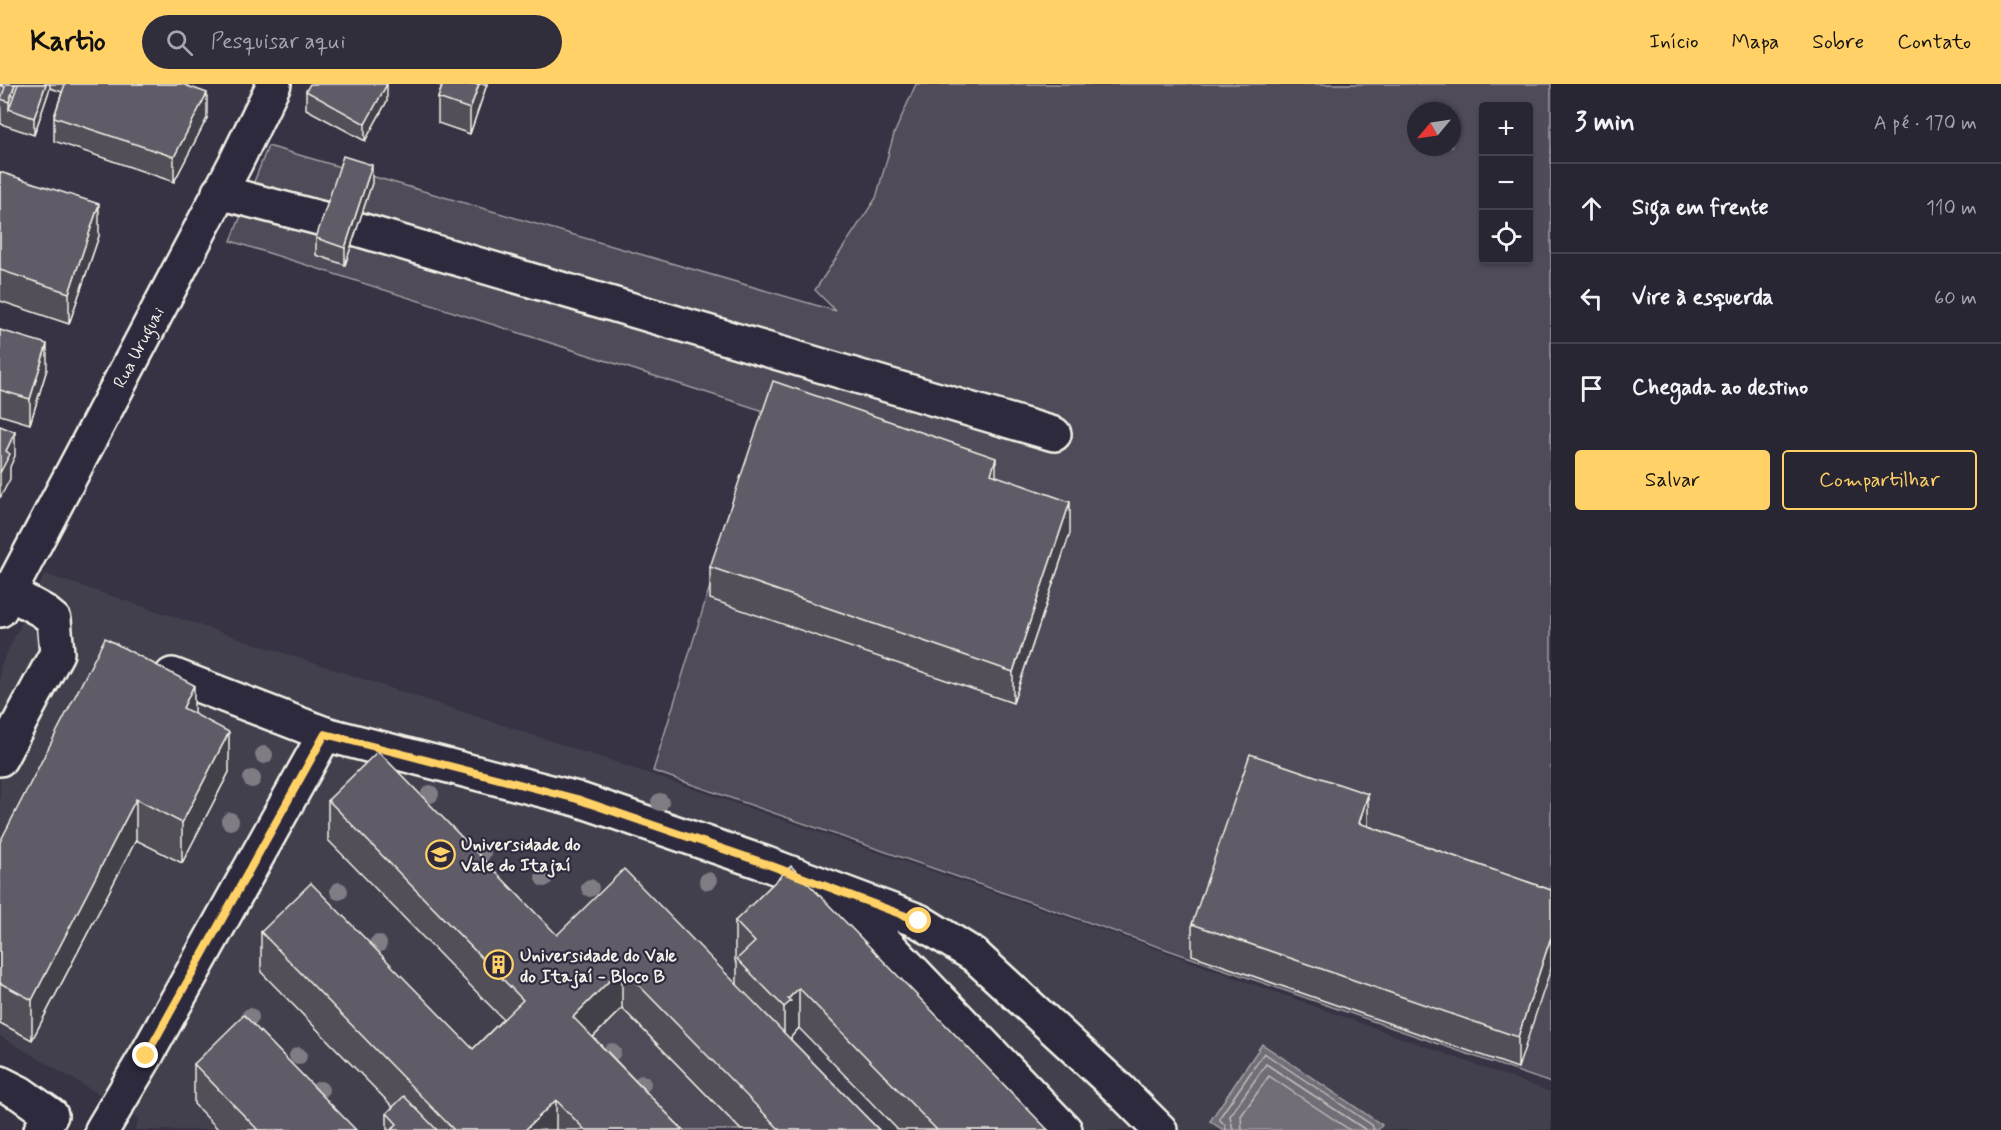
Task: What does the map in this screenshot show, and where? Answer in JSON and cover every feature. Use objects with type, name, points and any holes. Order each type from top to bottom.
[{"type":"main road","name":"Rua Uruguai","points":[[5,601],[274,84]]},
{"type":"main road","points":[[219,192],[342,224],[1054,434]]},
{"type":"main road","points":[[0,759],[57,653],[54,620],[43,611],[5,601]]},
{"type":"main road","points":[[172,675],[325,734],[577,799],[835,889],[919,921],[974,955],[1160,1130]]},
{"type":"main road","points":[[102,1130],[146,1056],[325,734]]},
{"type":"main road","points":[[835,889],[1065,1130]]},
{"type":"main road","points":[[0,1083],[20,1093],[51,1114],[41,1130]]},
{"type":"shaded area","points":[[916,84],[1551,84],[1551,1083],[653,771],[764,411],[231,241],[268,146],[836,311],[815,290],[876,198],[894,134]]},
{"type":"shaded area","name":"Universidade do Vale do Itajaí","points":[[45,574],[621,764],[1140,943],[1551,1092],[1551,1130],[135,1130],[139,1118],[0,1036],[0,667]]},
{"type":"shaded area","points":[[622,1008],[741,1130],[643,1130],[573,1057]]},
{"type":"water","points":[[1262,1044],[1382,1125],[1378,1130],[1223,1130],[1210,1121]]},
{"type":"building","points":[[0,84],[15,84],[9,102],[1,99],[5,87]]},
{"type":"building","points":[[18,84],[46,84],[34,118],[9,109]]},
{"type":"building","points":[[65,84],[182,84],[207,93],[174,157],[54,117]]},
{"type":"building","points":[[310,84],[387,84],[365,124],[306,91]]},
{"type":"building","points":[[443,84],[479,84],[470,109],[438,98]]},
{"type":"building","points":[[343,156],[372,165],[345,248],[316,238]]},
{"type":"building","points":[[0,172],[99,204],[69,293],[0,270]]},
{"type":"building","points":[[0,330],[47,344],[30,399],[0,390]]},
{"type":"building","points":[[773,381],[996,458],[991,474],[1070,502],[1013,672],[710,567]]},
{"type":"building","points":[[0,426],[15,432],[6,451],[10,454],[0,473]]},
{"type":"building","points":[[105,638],[194,685],[183,708],[229,732],[182,823],[136,799],[32,1000],[0,983],[0,842]]},
{"type":"building","points":[[378,751],[557,935],[624,869],[879,1130],[780,1130],[622,968],[573,1017],[683,1130],[585,1130],[556,1100],[525,1130],[454,1130],[261,932],[311,883],[473,1049],[523,1000],[328,800]]},
{"type":"building","points":[[1250,754],[1368,794],[1359,823],[1551,890],[1551,937],[1518,1037],[1192,924]]},
{"type":"building","points":[[791,866],[1048,1130],[937,1130],[799,988],[788,999],[791,1001],[784,1007],[737,959],[755,942],[735,921]]},
{"type":"building","points":[[244,1015],[356,1130],[258,1130],[194,1064]]},
{"type":"building","points":[[404,1096],[437,1130],[391,1130],[397,1124],[387,1113]]},
{"type":"place","name":"Universidade do Vale do Itajaí","points":[[440,854]]},
{"type":"place","name":"Universidade do Vale do Itajaí - Bloco B","points":[[499,965]]},
{"type":"route","points":[[146,1056],[325,734],[577,799],[764,863],[919,921]]}]
